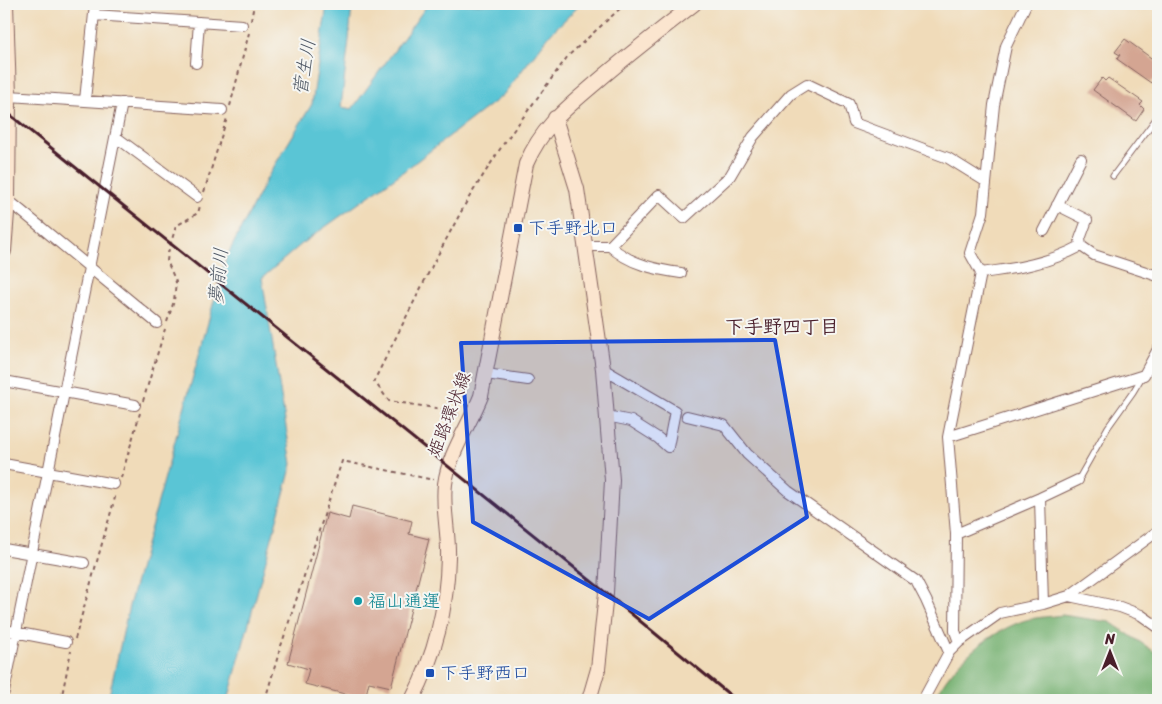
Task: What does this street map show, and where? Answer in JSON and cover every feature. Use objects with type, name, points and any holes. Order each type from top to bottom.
[{"type":"main road","points":[[4,251],[8,200],[6,150],[9,96],[6,4]]},
{"type":"main road","name":"姫路環状線","points":[[412,700],[428,666],[439,626],[448,564],[445,504],[447,473],[454,451],[475,410],[486,374],[524,172],[536,142],[554,118],[624,58],[694,4]]},
{"type":"main road","points":[[554,118],[577,189],[603,369],[612,480],[606,593],[598,669],[589,700]]},
{"type":"street","points":[[85,100],[95,4]]},
{"type":"street","points":[[959,642],[955,631],[956,534],[948,437],[981,273],[970,253],[983,213],[994,105],[1006,46],[1026,4]]},
{"type":"street","points":[[94,15],[242,25]]},
{"type":"street","points":[[196,63],[198,22]]},
{"type":"street","points":[[610,246],[659,195],[684,218],[730,176],[753,136],[791,94],[807,84],[849,104],[854,124],[948,158],[985,180]]},
{"type":"street","points":[[9,96],[222,110]]},
{"type":"street","points":[[4,692],[122,102]]},
{"type":"street","points":[[116,136],[201,199]]},
{"type":"street","points":[[1044,231],[1081,159]]},
{"type":"street","points":[[8,200],[157,323]]},
{"type":"street","points":[[1057,205],[1087,220],[1080,239],[1081,246],[1094,255],[1158,276]]},
{"type":"street","points":[[585,246],[610,246],[618,253],[659,271],[681,273]]},
{"type":"street","points":[[981,273],[1020,268],[1072,251],[1081,246]]},
{"type":"street","points":[[948,437],[1144,375],[1158,349]]},
{"type":"street","points":[[603,369],[675,411],[668,447],[658,438],[631,421],[607,416]]},
{"type":"street","points":[[486,374],[528,380]]},
{"type":"street","points":[[4,381],[134,404]]},
{"type":"street","points":[[687,416],[724,425],[747,454],[788,491],[916,581],[949,652]]},
{"type":"street","points":[[4,464],[118,483]]},
{"type":"street","points":[[956,534],[1078,480]]},
{"type":"street","points":[[1040,498],[1043,604]]},
{"type":"street","points":[[923,700],[949,652],[959,642],[1000,613],[1043,604],[1069,596],[1158,530]]},
{"type":"street","points":[[4,549],[84,563]]},
{"type":"street","points":[[1069,596],[1120,607],[1141,615],[1158,627]]},
{"type":"street","points":[[4,630],[66,642]]},
{"type":"lane","points":[[1113,176],[1158,116]]},
{"type":"lane","points":[[1078,480],[1108,428],[1144,375]]},
{"type":"path","points":[[61,700],[71,653],[118,483],[174,301],[176,282],[167,261],[168,253],[176,226],[198,213],[245,53],[254,4]]},
{"type":"path","points":[[460,417],[455,411],[389,401],[374,380],[468,199],[502,146],[568,56],[625,4]]},
{"type":"path","points":[[265,700],[342,461],[434,480],[439,476]]},
{"type":"highlighted area","points":[[775,340],[807,517],[649,619],[473,522],[461,343]]},
{"type":"green space","points":[[1062,615],[1110,622],[1158,654],[1158,700],[934,700],[941,687],[959,664],[994,635],[1025,620]]},
{"type":"water","points":[[327,4],[352,4],[341,107],[352,109],[428,4],[581,4],[551,33],[503,95],[400,174],[304,242],[262,278],[292,464],[228,700],[108,700],[129,606],[226,258],[267,178],[312,104]]},
{"type":"building","points":[[1125,39],[1158,63],[1158,83],[1153,80],[1151,83],[1117,59],[1120,55],[1115,52]]},
{"type":"building","points":[[1102,78],[1105,81],[1108,78],[1143,102],[1140,105],[1144,109],[1136,121],[1093,90]]},
{"type":"building","name":"福山通運","points":[[352,506],[412,521],[409,534],[429,539],[391,687],[369,682],[365,699],[305,684],[309,669],[288,663],[327,513],[349,519]]},
{"type":"railway","points":[[4,110],[606,593],[736,700]]},
{"type":"place","name":"下手野北口","points":[[518,228]]},
{"type":"place","name":"福山通運","points":[[358,601]]},
{"type":"place","name":"下手野西口","points":[[430,673]]},
{"type":"district","name":"下手野四丁目","points":[[782,326]]},
{"type":"water label","name":"菅生川","points":[[304,67]]},
{"type":"water label","name":"夢前川","points":[[218,276]]}]
